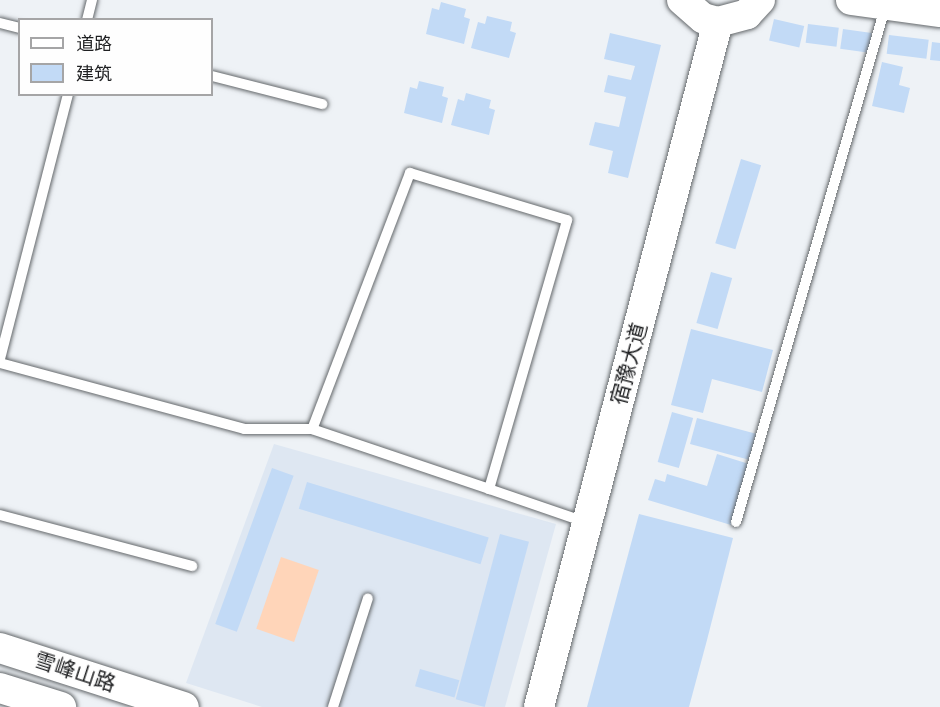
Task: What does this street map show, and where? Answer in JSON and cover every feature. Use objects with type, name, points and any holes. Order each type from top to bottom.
[{"type":"street","points":[[682,0],[703,18],[718,22],[747,14],[760,0]]},
{"type":"street","points":[[851,0],[940,12]]},
{"type":"street","name":"宿豫大道","points":[[539,707],[718,22]]},
{"type":"street","name":"雪峰山路","points":[[0,648],[183,707]]},
{"type":"street","name":"雪峰山路","points":[[0,688],[61,707]]},
{"type":"lane","points":[[88,18],[92,0]]},
{"type":"lane","points":[[736,522],[886,5]]},
{"type":"lane","points":[[0,23],[18,28]]},
{"type":"lane","points":[[213,76],[322,104]]},
{"type":"lane","points":[[67,96],[0,361],[244,429],[312,429],[587,523]]},
{"type":"lane","points":[[312,429],[410,173],[562,216],[567,228],[489,489]]},
{"type":"lane","points":[[0,515],[192,566]]},
{"type":"lane","points":[[333,707],[368,598]]},
{"type":"shaded area","points":[[274,444],[556,524],[505,707],[262,707],[186,683]]},
{"type":"shaded area","points":[[281,557],[319,570],[294,642],[256,629]]},
{"type":"building","points":[[441,2],[466,9],[464,17],[470,19],[464,44],[426,34],[432,8],[439,10]]},
{"type":"building","points":[[487,16],[512,22],[510,31],[516,33],[509,58],[471,48],[478,22],[485,24]]},
{"type":"building","points":[[774,19],[804,26],[799,47],[769,40]]},
{"type":"building","points":[[808,24],[839,28],[836,47],[806,43]]},
{"type":"building","points":[[843,29],[872,33],[869,53],[840,49]]},
{"type":"building","points":[[610,33],[661,45],[628,178],[608,173],[613,151],[589,145],[595,122],[619,127],[626,97],[604,92],[608,75],[631,80],[635,66],[604,59]]},
{"type":"building","points":[[889,35],[929,40],[926,59],[887,54]]},
{"type":"building","points":[[932,42],[940,43],[940,61],[930,60]]},
{"type":"building","points":[[882,62],[903,67],[899,85],[910,88],[904,113],[872,106]]},
{"type":"building","points":[[419,81],[444,87],[442,96],[448,98],[442,123],[404,113],[410,87],[417,89]]},
{"type":"building","points":[[466,93],[491,100],[489,108],[495,110],[489,135],[451,125],[458,99],[464,101]]},
{"type":"building","points":[[741,159],[761,165],[735,249],[715,243]]},
{"type":"building","points":[[711,272],[732,278],[718,329],[696,323]]},
{"type":"building","points":[[691,329],[773,350],[762,392],[712,379],[703,413],[671,405]]},
{"type":"building","points":[[672,412],[693,418],[679,468],[658,462]]},
{"type":"building","points":[[697,418],[756,434],[749,460],[690,444]]},
{"type":"building","points":[[717,454],[749,464],[731,525],[648,500],[655,479],[665,482],[667,474],[707,486]]},
{"type":"building","points":[[272,468],[294,476],[237,632],[215,624]]},
{"type":"building","points":[[307,482],[489,538],[481,564],[299,509]]},
{"type":"building","points":[[639,514],[733,538],[689,707],[587,707]]},
{"type":"building","points":[[500,534],[529,542],[485,707],[456,699]]},
{"type":"building","points":[[420,669],[459,680],[454,698],[415,686]]}]
